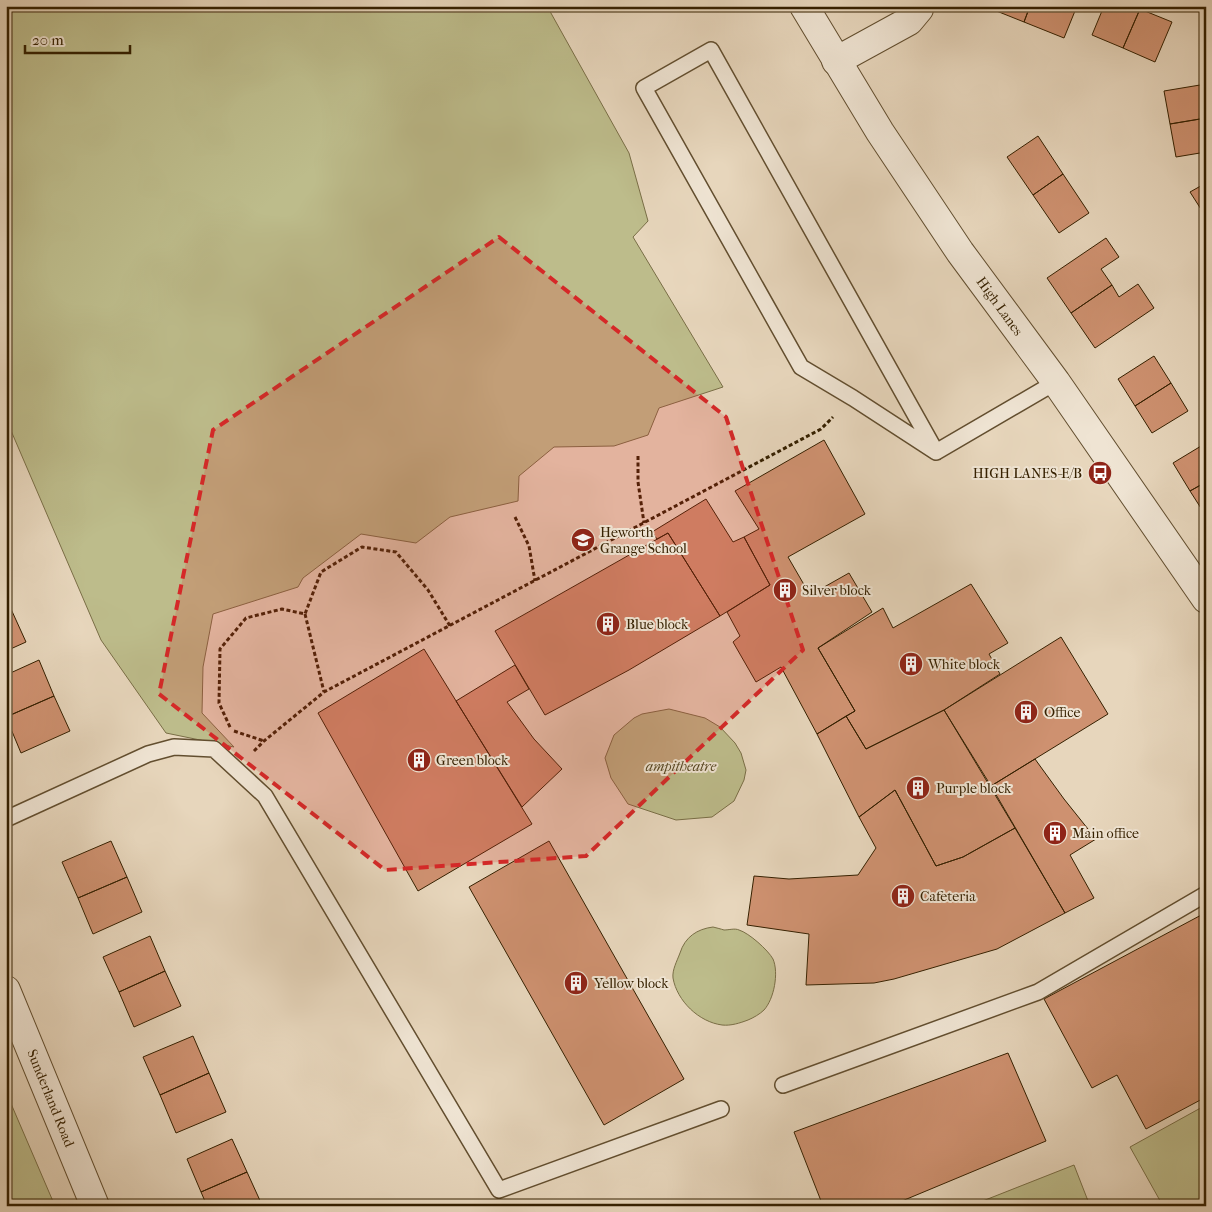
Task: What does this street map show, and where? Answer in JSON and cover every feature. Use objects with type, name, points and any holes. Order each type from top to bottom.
[{"type":"street","name":"High Lanes","points":[[804,6],[880,132],[960,252],[1056,382],[1206,599]]},
{"type":"street","points":[[836,61],[909,22],[919,9],[919,6]]},
{"type":"street","name":"Sunderland Road","points":[[6,990],[95,1206]]},
{"type":"lane","points":[[711,50],[936,452],[801,367],[644,88],[711,50]]},
{"type":"lane","points":[[936,452],[1056,382]]},
{"type":"lane","points":[[6,819],[148,754],[174,747],[214,749],[265,796],[499,1190],[721,1109]]},
{"type":"lane","points":[[782,1085],[1038,992],[1206,894]]},
{"type":"path","points":[[236,770],[264,741],[324,692],[821,430],[853,398]]},
{"type":"path","points":[[638,456],[638,482],[644,523]]},
{"type":"path","points":[[515,517],[529,546],[534,581]]},
{"type":"path","points":[[324,692],[305,614],[321,572],[362,547],[396,552],[428,590],[450,626]]},
{"type":"path","points":[[264,741],[230,729],[219,704],[220,649],[246,618],[282,609],[305,614]]},
{"type":"highlighted area","points":[[499,237],[726,417],[803,650],[586,856],[385,870],[159,694],[213,430]]},
{"type":"green space","points":[[6,6],[547,6],[629,153],[648,221],[633,237],[723,387],[659,408],[648,435],[614,446],[554,447],[519,476],[518,501],[450,517],[416,543],[361,534],[303,578],[298,587],[213,614],[203,667],[202,713],[234,747],[166,733],[101,640],[6,419]]},
{"type":"green space","name":"ampitheatre","points":[[669,709],[705,718],[720,727],[735,743],[741,753],[746,770],[744,780],[734,801],[712,817],[676,820],[628,804],[611,778],[605,758],[614,735],[634,718],[642,714]]},
{"type":"green space","points":[[713,927],[724,930],[737,929],[748,935],[767,951],[775,965],[773,993],[768,1005],[756,1016],[735,1024],[722,1025],[713,1023],[697,1015],[679,995],[673,978],[675,965],[682,947],[688,938],[697,932]]},
{"type":"green space","points":[[6,1092],[55,1206],[6,1206]]},
{"type":"green space","points":[[1206,1105],[1206,1206],[1163,1206],[1130,1147]]},
{"type":"green space","points":[[1074,1165],[1090,1206],[970,1206]]},
{"type":"building","points":[[984,6],[1030,6],[1024,22]]},
{"type":"building","points":[[1030,6],[1077,6],[1064,38],[1024,22]]},
{"type":"building","points":[[1104,6],[1135,6],[1140,9],[1123,48],[1092,35]]},
{"type":"building","points":[[1140,9],[1172,22],[1155,62],[1123,48]]},
{"type":"building","points":[[1206,84],[1206,118],[1170,124],[1164,91]]},
{"type":"building","points":[[1206,118],[1206,152],[1176,157],[1170,124]]},
{"type":"building","points":[[1038,136],[1063,174],[1033,195],[1007,157]]},
{"type":"building","points":[[1063,174],[1089,213],[1059,233],[1033,195]]},
{"type":"building","points":[[1206,183],[1206,217],[1190,192]]},
{"type":"building","points":[[1106,238],[1119,257],[1101,269],[1112,285],[1071,313],[1047,278]]},
{"type":"building","points":[[1138,284],[1154,308],[1095,348],[1071,313],[1112,285],[1119,297]]},
{"type":"building","points":[[1154,356],[1171,383],[1135,406],[1118,379]]},
{"type":"building","points":[[1171,383],[1188,411],[1152,433],[1135,406]]},
{"type":"building","name":"Silver block","points":[[824,440],[865,514],[788,557],[810,595],[849,573],[872,612],[818,648],[855,711],[817,734],[781,667],[756,682],[733,642],[740,636],[727,612],[770,585],[744,537],[759,529],[735,491]]},
{"type":"building","points":[[1206,443],[1206,482],[1190,491],[1173,463]]},
{"type":"building","points":[[1206,482],[1206,516],[1190,491]]},
{"type":"building","points":[[706,499],[733,542],[744,537],[770,585],[720,616],[668,533],[657,539],[652,532]]},
{"type":"building","name":"Blue block","points":[[668,533],[720,616],[629,670],[545,715],[495,631]]},
{"type":"building","name":"White block","points":[[971,584],[1008,643],[989,654],[1000,674],[944,710],[866,749],[846,716],[855,711],[818,648],[883,608],[893,628]]},
{"type":"building","points":[[11,609],[26,642],[6,651],[6,610]]},
{"type":"building","name":"Office","points":[[1061,637],[1108,714],[991,786],[944,710]]},
{"type":"building","name":"Green block","points":[[424,649],[532,824],[418,891],[318,713]]},
{"type":"building","points":[[39,660],[54,696],[6,717],[6,675]]},
{"type":"building","points":[[515,665],[529,689],[507,702],[534,739],[562,769],[522,807],[456,701]]},
{"type":"building","points":[[54,696],[70,731],[21,753],[6,717]]},
{"type":"building","name":"Purple block","points":[[944,710],[1015,828],[963,857],[936,866],[895,790],[859,817],[817,734],[846,716],[866,749]]},
{"type":"building","name":"Main office","points":[[1035,759],[1096,839],[1070,855],[1094,898],[1065,913],[991,786]]},
{"type":"building","name":"Cafeteria","points":[[895,790],[936,866],[963,857],[1015,828],[1065,913],[997,949],[894,979],[874,983],[806,985],[809,934],[747,925],[754,876],[789,879],[858,875],[876,848],[859,817]]},
{"type":"building","points":[[111,841],[127,877],[78,898],[62,862]]},
{"type":"building","name":"Yellow block","points":[[549,841],[684,1079],[604,1125],[469,887]]},
{"type":"building","points":[[127,877],[142,912],[93,934],[78,898]]},
{"type":"building","points":[[1205,913],[1206,1097],[1146,1129],[1117,1075],[1092,1088],[1044,999]]},
{"type":"building","points":[[150,936],[165,971],[119,992],[103,957]]},
{"type":"building","points":[[165,971],[181,1006],[134,1027],[119,992]]},
{"type":"building","points":[[193,1036],[209,1073],[160,1095],[143,1057]]},
{"type":"building","points":[[1008,1053],[1046,1141],[890,1206],[823,1206],[794,1132]]},
{"type":"building","points":[[209,1073],[226,1112],[176,1133],[160,1095]]},
{"type":"building","points":[[232,1139],[247,1172],[201,1192],[187,1159]]},
{"type":"building","points":[[247,1172],[262,1205],[207,1206],[201,1192]]},
{"type":"place","name":"HIGH LANES-E/B","points":[[1100,473]]},
{"type":"place","name":"Heworth Grange School","points":[[583,540]]},
{"type":"place","name":"Silver block","points":[[785,590]]},
{"type":"place","name":"Blue block","points":[[608,624]]},
{"type":"place","name":"White block","points":[[911,664]]},
{"type":"place","name":"Office","points":[[1026,712]]},
{"type":"place","name":"Green block","points":[[419,760]]},
{"type":"place","name":"Purple block","points":[[918,788]]},
{"type":"place","name":"Main office","points":[[1055,833]]},
{"type":"place","name":"Cafeteria","points":[[903,896]]},
{"type":"place","name":"Yellow block","points":[[576,983]]}]
